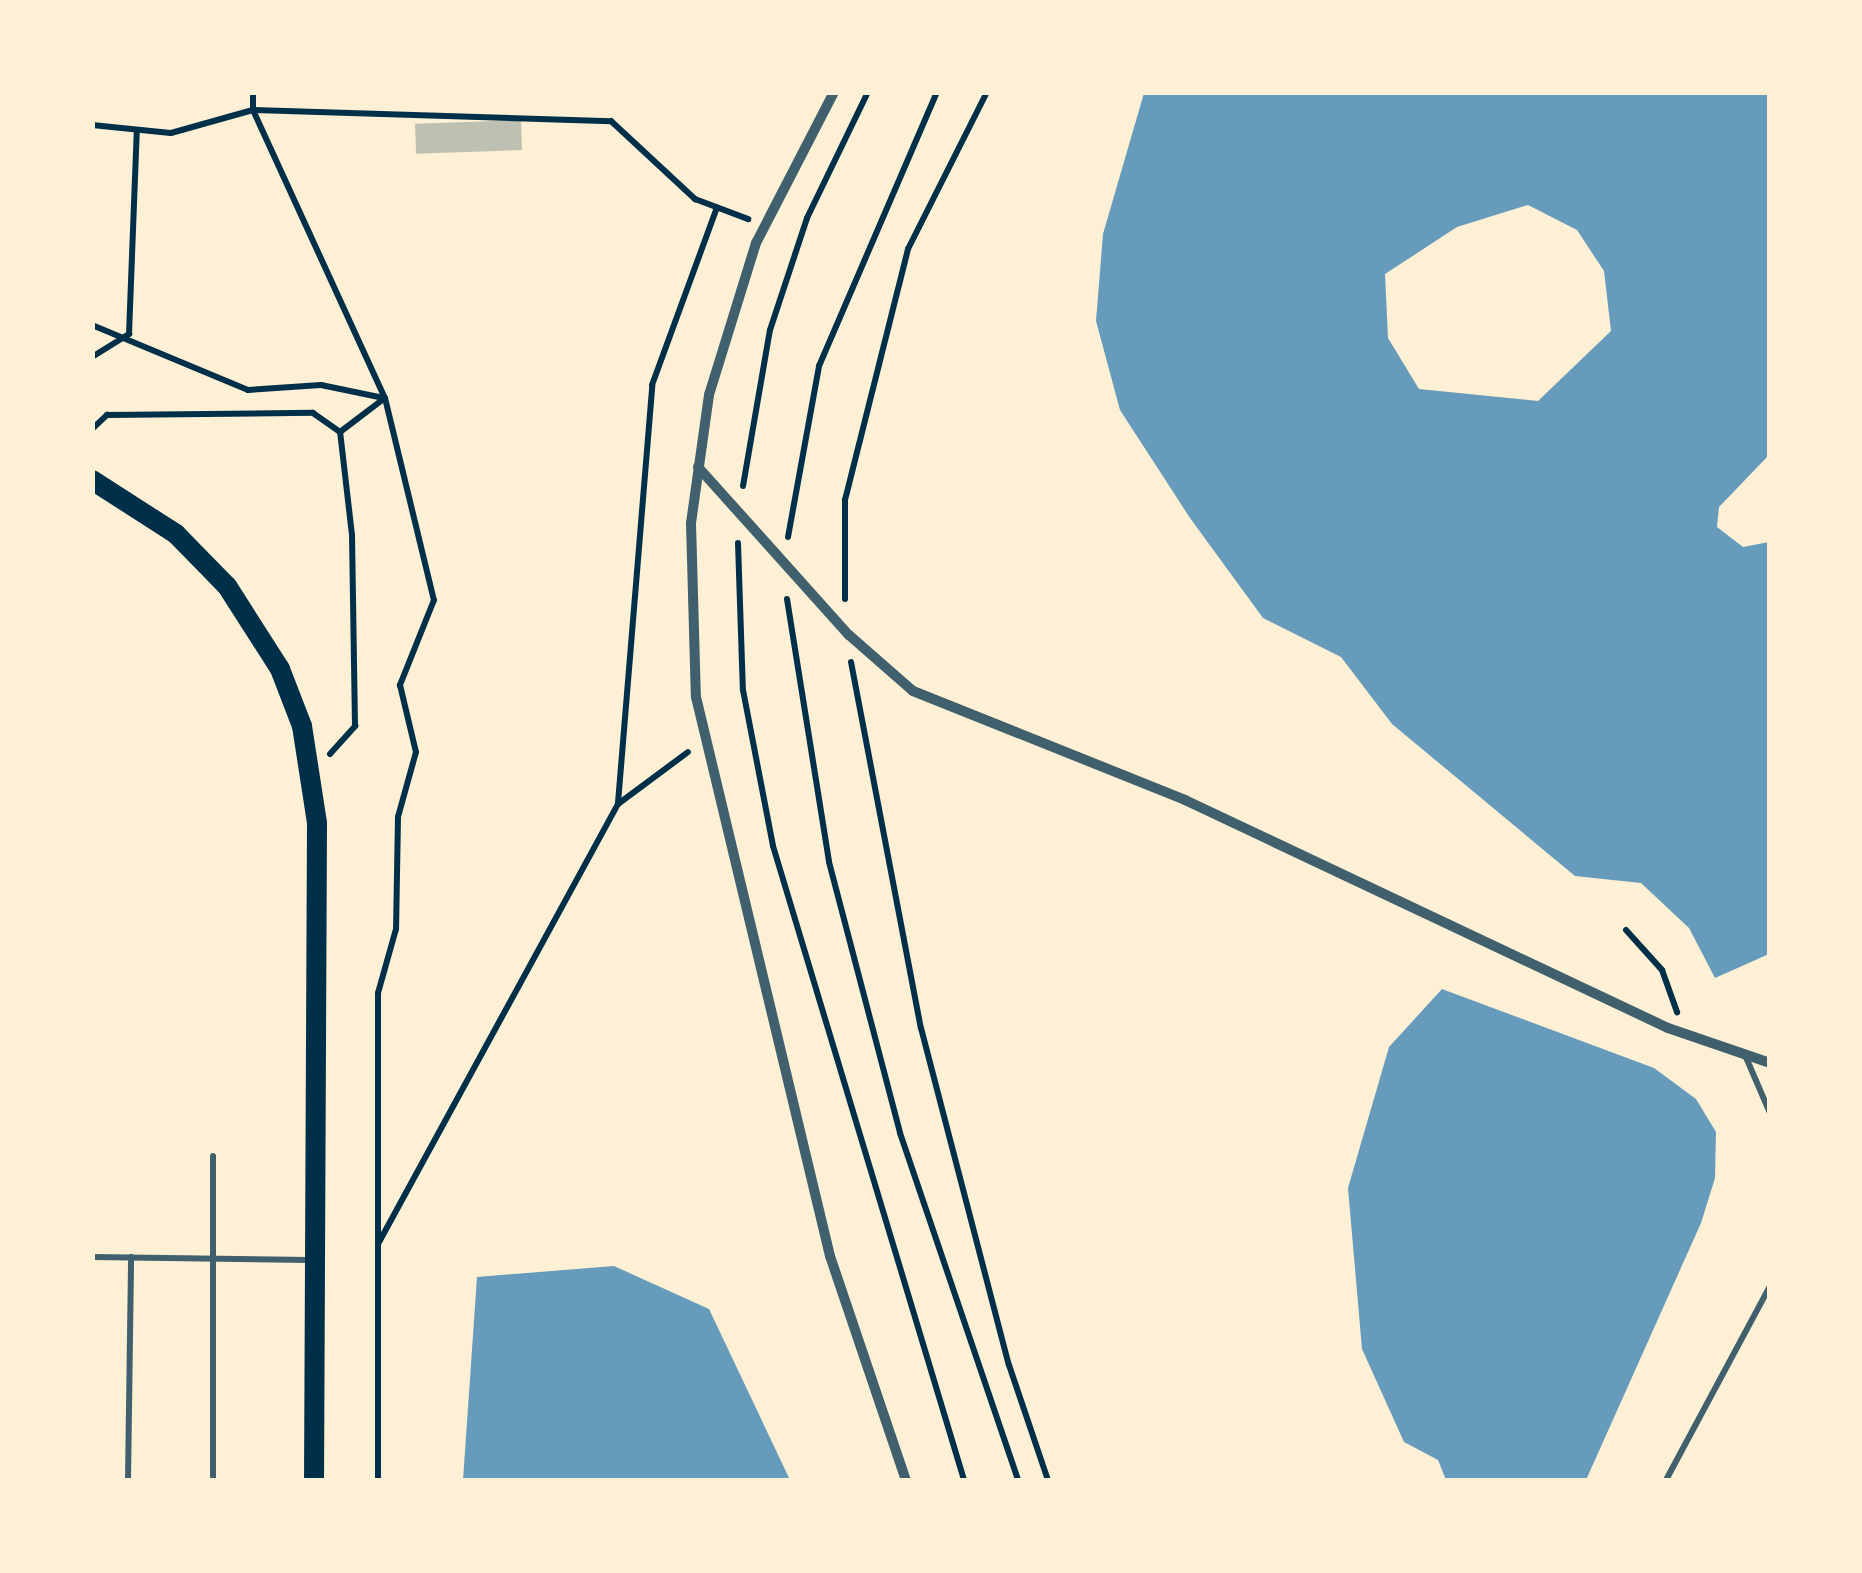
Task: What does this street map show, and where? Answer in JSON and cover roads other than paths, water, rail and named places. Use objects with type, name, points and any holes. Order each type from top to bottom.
[{"type":"main road","points":[[92,480],[176,534],[236,598],[292,698],[312,774],[314,1480]]},
{"type":"street","points":[[834,92],[764,225],[729,320],[698,467],[692,588],[705,740],[830,1256],[906,1480]]},
{"type":"street","points":[[698,467],[784,555],[849,635],[913,691],[976,724],[1184,800],[1682,1032],[1770,1063]]},
{"type":"lane","points":[[1745,1055],[1770,1113]]},
{"type":"lane","points":[[213,1156],[213,1480]]},
{"type":"lane","points":[[92,1257],[316,1260]]},
{"type":"lane","points":[[128,1480],[130,1258]]},
{"type":"lane","points":[[1666,1480],[1770,1286]]},
{"type":"water","points":[[1144,93],[1769,93],[1769,455],[1719,507],[1717,527],[1743,547],[1769,542],[1769,954],[1715,978],[1689,928],[1641,883],[1575,876],[1392,724],[1341,657],[1263,618],[1190,518],[1120,410],[1096,321],[1103,234]],"holes":[[[1528,205],[1577,230],[1604,271],[1611,331],[1538,401],[1419,389],[1388,338],[1385,274],[1457,227]]]},
{"type":"water","points":[[1442,989],[1654,1068],[1696,1099],[1716,1132],[1715,1178],[1701,1223],[1586,1480],[1446,1480],[1438,1460],[1404,1442],[1362,1349],[1348,1188],[1389,1047]]},
{"type":"water","points":[[614,1266],[709,1309],[790,1480],[463,1480],[477,1277]]}]
